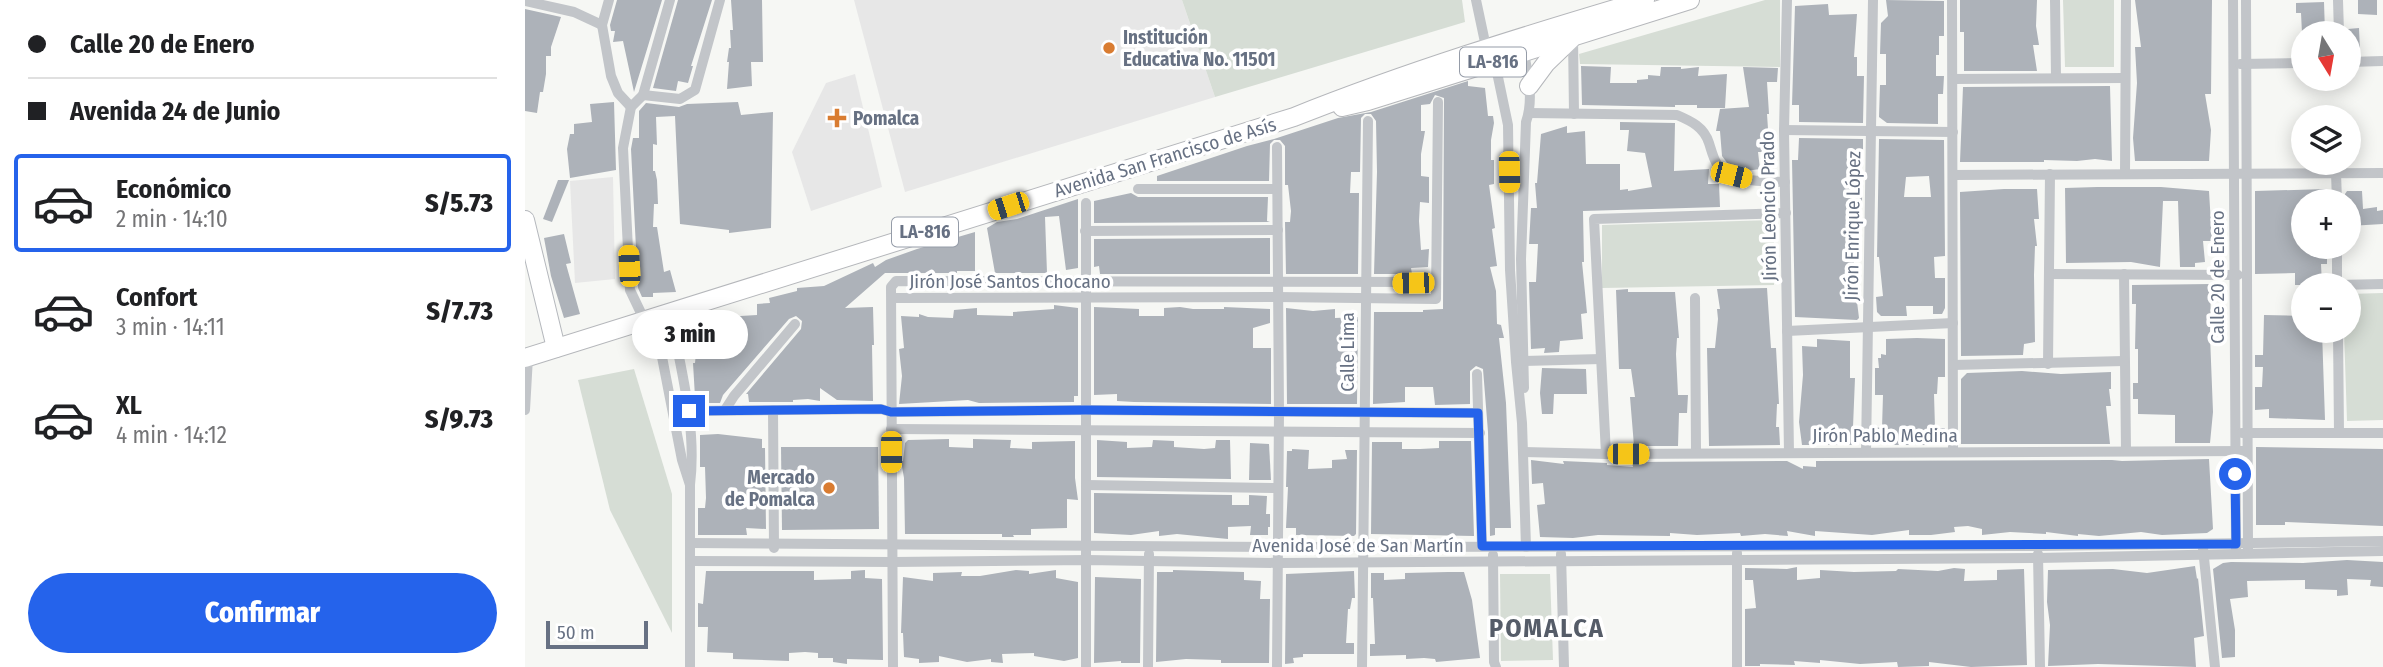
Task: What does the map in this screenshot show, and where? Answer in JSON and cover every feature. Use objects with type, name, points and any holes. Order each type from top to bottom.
[{"type":"main road","name":"Avenida San Francisco de Asís","points":[[1522,44],[1646,0]]},
{"type":"main road","name":"Avenida San Francisco de Asís","points":[[526,358],[1294,117],[1363,89],[1491,51],[1573,37],[1690,0]]},
{"type":"main road","points":[[1529,86],[1573,37]]},
{"type":"main road","points":[[525,220],[556,348]]},
{"type":"street","points":[[608,0],[602,25],[611,76],[618,93],[631,107]]},
{"type":"street","points":[[670,0],[643,95],[631,107],[624,148],[630,290],[662,357],[689,485]]},
{"type":"street","points":[[643,95],[680,99],[695,90],[720,0]]},
{"type":"street","points":[[1476,0],[1508,125],[1510,270],[1520,361]]},
{"type":"street","name":"Jirón Leoncio Prado","points":[[1787,0],[1784,130],[1789,453]]},
{"type":"street","name":"Jirón Enrique López","points":[[1866,452],[1873,0]]},
{"type":"street","points":[[1952,0],[1953,452]]},
{"type":"street","points":[[2055,0],[2056,77]]},
{"type":"street","points":[[2125,174],[2126,0]]},
{"type":"street","name":"Calle 20 de Enero","points":[[2233,0],[2235,433],[2241,451],[2242,549]]},
{"type":"street","name":"Calle 20 de Enero","points":[[2241,451],[2247,433],[2246,0]]},
{"type":"street","points":[[2338,0],[2339,21]]},
{"type":"street","points":[[525,1],[574,12],[602,25]]},
{"type":"street","points":[[1573,37],[1574,114]]},
{"type":"street","points":[[1522,44],[1529,86],[1521,259],[1520,361],[1526,547]]},
{"type":"street","points":[[2361,62],[2383,61]]},
{"type":"street","points":[[2234,65],[2291,63]]},
{"type":"street","points":[[1953,79],[2125,78]]},
{"type":"street","points":[[1436,282],[1438,102]]},
{"type":"street","points":[[1508,125],[1527,118],[1574,114],[1677,115],[1695,123],[1707,135],[1717,165],[1731,175],[1756,181],[1785,182]]},
{"type":"street","name":"Calle Lima","points":[[1362,667],[1368,121]]},
{"type":"street","points":[[1784,130],[1953,132]]},
{"type":"street","points":[[1277,147],[1277,667]]},
{"type":"street","points":[[2361,173],[2383,173]]},
{"type":"street","points":[[2049,363],[2050,174]]},
{"type":"street","points":[[1953,175],[2291,174]]},
{"type":"street","points":[[1138,189],[1277,189]]},
{"type":"street","points":[[1086,203],[1086,667]]},
{"type":"street","points":[[1606,454],[1594,219],[1786,213]]},
{"type":"street","points":[[1085,231],[1278,230]]},
{"type":"street","points":[[2049,274],[2247,275]]},
{"type":"street","points":[[2124,274],[2126,451]]},
{"type":"street","name":"Jirón José Santos Chocano","points":[[896,281],[1436,282],[1436,299],[892,298],[891,287],[896,281]]},
{"type":"street","points":[[2361,284],[2383,284]]},
{"type":"street","points":[[892,298],[893,667]]},
{"type":"street","points":[[1695,298],[1696,453]]},
{"type":"street","points":[[670,312],[689,411],[693,457],[689,485],[690,667]]},
{"type":"street","points":[[1787,331],[1953,323]]},
{"type":"street","points":[[725,410],[795,324]]},
{"type":"street","points":[[2338,343],[2339,433]]},
{"type":"street","points":[[525,410],[526,358]]},
{"type":"street","points":[[1520,361],[1601,359]]},
{"type":"street","points":[[1953,365],[2124,361]]},
{"type":"street","points":[[1477,373],[1488,546],[1494,562],[1496,667]]},
{"type":"street","points":[[689,411],[881,409],[891,412],[1085,410],[1478,413]]},
{"type":"street","points":[[773,410],[774,561]]},
{"type":"street","points":[[891,429],[1085,428],[1480,433]]},
{"type":"street","points":[[2235,433],[2383,433]]},
{"type":"street","name":"Jirón Pablo Medina","points":[[1523,452],[1606,454],[2241,451]]},
{"type":"street","points":[[1086,485],[1277,488]]},
{"type":"street","points":[[2242,549],[2383,541]]},
{"type":"street","name":"Avenida José de San Martín","points":[[690,543],[1086,547],[2039,546],[2242,549]]},
{"type":"street","points":[[1737,546],[1737,667]]},
{"type":"street","points":[[2039,546],[2040,667]]},
{"type":"street","points":[[1148,667],[1150,547]]},
{"type":"street","points":[[1561,547],[1565,667]]},
{"type":"street","points":[[2204,549],[2215,667]]},
{"type":"street","name":"Avenida José de San Martín","points":[[690,561],[1087,560],[1278,563],[2038,558],[2204,549]]},
{"type":"street","points":[[2242,549],[2383,551]]},
{"type":"shaded area","points":[[854,0],[1182,0],[1215,97],[905,192]]},
{"type":"shaded area","points":[[1182,0],[1462,0],[1465,22],[1215,97]]},
{"type":"shaded area","points":[[1765,0],[1780,0],[1780,67],[1580,64],[1579,54]]},
{"type":"shaded area","points":[[2063,0],[2114,0],[2114,67],[2065,67]]},
{"type":"shaded area","name":"Pomalca","points":[[855,74],[882,187],[811,211],[792,152],[826,83]]},
{"type":"shaded area","points":[[613,177],[615,279],[575,283],[570,181]]},
{"type":"shaded area","points":[[1774,220],[1774,285],[1602,288],[1602,225]]},
{"type":"shaded area","points":[[2383,293],[2383,420],[2347,421],[2344,343],[2361,343],[2361,294]]},
{"type":"shaded area","points":[[634,369],[672,494],[672,633],[610,510],[578,380]]},
{"type":"shaded area","points":[[1500,574],[1550,574],[1553,660],[1501,661]]},
{"type":"building","points":[[617,0],[662,0],[634,92],[623,41],[613,42],[615,31],[611,31],[610,25]]},
{"type":"building","points":[[678,0],[712,0],[688,83],[678,81],[676,91],[653,88]]},
{"type":"building","points":[[731,0],[762,0],[763,62],[751,62],[752,86],[727,89],[730,30],[733,30]]},
{"type":"building","points":[[1886,0],[1944,1],[1944,36],[1939,36],[1939,55],[1936,55],[1936,76],[1944,76],[1943,94],[1938,94],[1938,124],[1887,123],[1879,117],[1880,85],[1886,85],[1886,54],[1880,54],[1881,23],[1888,16]]},
{"type":"building","points":[[1960,0],[2037,0],[2036,26],[2039,45],[2033,45],[2037,71],[1964,71],[1964,32],[1960,32]]},
{"type":"building","points":[[2135,0],[2212,0],[2211,94],[2205,94],[2211,130],[2209,161],[2135,161],[2135,47],[2141,47]]},
{"type":"building","points":[[2358,0],[2377,0],[2377,15],[2358,14]]},
{"type":"building","points":[[2324,2],[2325,21],[2301,21],[2301,13],[2296,13],[2296,3]]},
{"type":"building","points":[[1828,4],[1829,15],[1857,14],[1854,57],[1857,57],[1857,76],[1864,76],[1863,123],[1799,122],[1799,105],[1792,105],[1795,6]]},
{"type":"building","points":[[525,9],[561,17],[551,47],[551,56],[546,56],[546,74],[537,113],[525,111]]},
{"type":"building","points":[[1581,66],[1611,67],[1610,83],[1637,83],[1637,80],[1648,79],[1648,75],[1660,76],[1661,67],[1699,67],[1698,76],[1727,74],[1725,108],[1697,108],[1697,105],[1582,105]]},
{"type":"building","points":[[1743,67],[1778,68],[1777,82],[1767,82],[1769,114],[1768,129],[1765,129],[1768,152],[1758,152],[1760,169],[1746,171],[1746,167],[1733,167],[1728,164],[1722,156],[1720,131],[1716,131],[1720,109],[1749,107]]},
{"type":"building","points":[[1468,81],[1468,86],[1485,88],[1488,116],[1493,116],[1494,123],[1491,160],[1494,160],[1494,184],[1489,185],[1497,266],[1490,267],[1496,291],[1497,324],[1501,325],[1504,338],[1499,338],[1506,403],[1511,528],[1495,528],[1495,535],[1490,536],[1488,432],[1483,369],[1476,366],[1470,371],[1470,404],[1435,405],[1433,387],[1405,387],[1405,402],[1373,404],[1374,312],[1423,312],[1443,309],[1444,98],[1435,95],[1430,104],[1421,105],[1421,131],[1425,131],[1421,176],[1429,177],[1429,203],[1420,202],[1419,221],[1421,250],[1429,249],[1428,267],[1411,268],[1412,274],[1374,274],[1377,172],[1376,121],[1371,114],[1365,114],[1361,118],[1360,172],[1351,172],[1350,193],[1359,193],[1358,274],[1286,274],[1285,222],[1290,222],[1291,211],[1288,185],[1285,185],[1285,146],[1280,140],[1274,140],[1270,144],[1269,181],[1157,181],[1157,176],[1247,146],[1338,118],[1371,112]]},
{"type":"building","points":[[2110,86],[2112,161],[2095,159],[1960,162],[1963,87]]},
{"type":"building","points":[[614,102],[616,170],[570,178],[567,149],[570,134],[574,134],[574,124],[592,122],[590,104]]},
{"type":"building","points":[[738,102],[741,115],[773,112],[771,228],[729,233],[729,230],[680,224],[675,116],[656,117],[657,145],[653,144],[653,171],[657,180],[658,204],[654,204],[653,227],[657,227],[664,272],[670,270],[676,292],[653,293],[653,297],[642,297],[638,288],[631,149],[633,138],[639,138],[639,111],[646,103],[679,107],[687,104]]},
{"type":"building","points":[[1620,122],[1675,123],[1674,171],[1709,169],[1708,184],[1719,184],[1720,207],[1583,211],[1582,262],[1587,313],[1581,314],[1583,339],[1560,341],[1559,352],[1544,353],[1545,348],[1531,349],[1529,282],[1536,282],[1538,244],[1529,244],[1531,208],[1537,208],[1535,183],[1541,134],[1567,126],[1567,133],[1585,131],[1586,164],[1620,164],[1620,190],[1652,187],[1645,153],[1627,151],[1629,130],[1620,130]]},
{"type":"building","points":[[1799,138],[1863,139],[1863,157],[1856,157],[1857,188],[1862,187],[1862,216],[1854,217],[1857,320],[1795,317],[1792,160],[1798,160]]},
{"type":"building","points":[[1879,139],[1944,140],[1945,256],[1934,257],[1935,278],[1945,278],[1945,308],[1942,314],[1933,314],[1933,306],[1906,306],[1907,316],[1881,316],[1877,312],[1876,297],[1883,296],[1877,257]],"holes":[[[1929,176],[1931,197],[1904,197],[1906,177]]]},
{"type":"building","points":[[558,180],[569,180],[552,222],[543,219]]},
{"type":"building","points":[[2161,187],[2209,191],[2212,241],[2203,241],[2205,262],[2195,263],[2195,267],[2180,267],[2178,201],[2163,201],[2160,267],[2131,262],[2066,263],[2065,188]]},
{"type":"building","points":[[2037,189],[2039,219],[2034,219],[2037,246],[2034,275],[2035,342],[2024,344],[2023,355],[1961,356],[1960,192]]},
{"type":"building","points":[[2291,190],[2291,259],[2327,259],[2327,264],[2321,264],[2321,273],[2255,274],[2255,191]]},
{"type":"building","points":[[2361,191],[2363,209],[2377,207],[2377,211],[2383,210],[2383,224],[2361,225]]},
{"type":"building","points":[[1131,193],[1138,197],[1268,197],[1267,221],[1270,222],[1094,223],[1094,201]]},
{"type":"building","points":[[1078,199],[1078,268],[1066,270],[1059,216],[1045,217],[1047,273],[995,273],[987,228],[997,222],[1017,219]]},
{"type":"building","points":[[975,232],[975,271],[885,273],[845,308],[873,307],[873,401],[837,400],[820,388],[820,401],[808,399],[793,402],[749,402],[746,394],[801,329],[802,321],[796,316],[789,319],[723,395],[720,403],[701,403],[695,397],[693,363],[696,353],[706,354],[708,318],[757,315],[757,304],[770,303],[769,298],[797,291],[797,288],[824,286],[873,263],[875,267],[886,260],[917,249]]},
{"type":"building","points":[[564,234],[571,263],[566,264],[580,314],[564,318],[551,276],[544,238]]},
{"type":"building","points":[[1270,238],[1270,274],[1100,274],[1099,266],[1094,267],[1094,239]]},
{"type":"building","points":[[2211,284],[2213,412],[2210,443],[2175,443],[2175,415],[2138,414],[2138,399],[2133,399],[2133,383],[2138,383],[2138,349],[2135,349],[2136,304],[2132,304],[2132,285]]},
{"type":"building","points":[[1767,288],[1771,348],[1776,348],[1779,404],[1776,427],[1779,427],[1780,445],[1709,446],[1707,348],[1715,348],[1717,309],[1720,309],[1717,289]]},
{"type":"building","points":[[1628,289],[1628,292],[1675,292],[1679,338],[1676,354],[1678,395],[1688,395],[1687,413],[1679,413],[1678,446],[1634,446],[1630,397],[1635,397],[1631,369],[1619,369],[1616,290]]},
{"type":"building","points":[[1054,305],[1078,308],[1078,396],[1074,396],[1074,402],[979,403],[968,400],[899,404],[902,376],[899,349],[904,348],[901,316],[919,317],[919,314],[953,318],[954,310],[977,308],[977,315],[1013,316],[1013,312],[1054,309]]},
{"type":"building","points":[[1094,307],[1139,309],[1139,316],[1164,316],[1164,308],[1180,307],[1270,309],[1270,323],[1253,328],[1253,348],[1271,348],[1271,404],[1134,402],[1117,401],[1117,394],[1094,395]]},
{"type":"building","points":[[1286,308],[1313,311],[1335,309],[1335,318],[1358,317],[1357,404],[1287,404]]},
{"type":"building","points":[[2264,315],[2291,316],[2291,343],[2322,343],[2325,420],[2269,418],[2269,409],[2255,410],[2255,387],[2262,387],[2263,367],[2255,367],[2255,355],[2263,355]]},
{"type":"building","points":[[1817,339],[1850,341],[1850,378],[1855,378],[1853,427],[1859,427],[1855,445],[1802,445],[1799,422],[1803,375],[1802,346],[1817,347]]},
{"type":"building","points":[[1886,339],[1945,339],[1945,377],[1938,377],[1937,394],[1934,394],[1935,428],[1945,428],[1945,445],[1883,445],[1884,439],[1874,439],[1874,427],[1882,428],[1883,395],[1875,395],[1875,368],[1879,368],[1878,358],[1881,358],[1881,354],[1886,355]]},
{"type":"building","points":[[1542,368],[1586,369],[1587,394],[1554,394],[1553,414],[1542,414]]},
{"type":"building","points":[[2022,371],[2061,374],[2111,372],[2111,406],[2106,406],[2110,444],[1961,444],[1961,379],[1967,373]]},
{"type":"building","points":[[718,434],[762,439],[762,448],[765,448],[766,529],[746,528],[747,535],[698,535],[698,508],[705,508],[706,498],[705,467],[700,467],[700,435]]},
{"type":"building","points":[[949,439],[949,447],[973,448],[973,439],[1011,440],[1010,448],[1032,449],[1032,442],[1075,441],[1078,500],[1067,499],[1067,528],[1031,529],[1031,535],[1013,535],[1014,537],[1002,537],[1002,534],[905,534],[901,461],[905,443],[908,440]]},
{"type":"building","points":[[1097,440],[1127,442],[1127,448],[1152,447],[1153,440],[1174,441],[1174,447],[1204,449],[1215,448],[1216,440],[1230,440],[1231,479],[1097,477]]},
{"type":"building","points":[[1439,441],[1471,441],[1474,536],[1371,534],[1372,442],[1402,442],[1402,449],[1420,449],[1439,448]]},
{"type":"building","points":[[1250,443],[1269,444],[1271,480],[1249,480]]},
{"type":"building","name":"Mercado de Pomalca","points":[[781,447],[878,447],[879,529],[782,530]]},
{"type":"building","points":[[2256,447],[2383,449],[2383,526],[2285,522],[2285,525],[2256,525]]},
{"type":"building","points":[[1309,450],[1308,469],[1332,468],[1332,460],[1347,459],[1345,450],[1357,450],[1354,536],[1296,535],[1296,528],[1286,528],[1287,451]]},
{"type":"building","points":[[2209,459],[2213,529],[2207,533],[2162,535],[2141,532],[2078,536],[2046,532],[2010,532],[1982,535],[1982,529],[1968,526],[1954,527],[1955,532],[1931,535],[1909,535],[1909,530],[1872,535],[1815,531],[1815,536],[1787,531],[1788,536],[1670,533],[1670,536],[1598,535],[1573,538],[1540,537],[1537,505],[1545,504],[1543,483],[1532,484],[1531,460],[1564,464],[1563,461],[1607,463],[1633,467],[1632,462],[1787,461],[1803,469],[1803,466],[1816,467],[1816,461]]},
{"type":"building","points":[[1094,493],[1232,495],[1232,505],[1249,505],[1249,495],[1267,496],[1266,514],[1270,514],[1270,527],[1268,535],[1250,535],[1251,526],[1228,527],[1228,539],[1177,534],[1159,536],[1159,531],[1131,535],[1094,533]]},
{"type":"building","points":[[2347,560],[2383,562],[2383,587],[2370,586],[2371,580],[2347,579],[2348,595],[2337,596],[2337,590],[2305,589],[2305,580],[2247,581],[2248,597],[2230,599],[2235,630],[2235,657],[2222,658],[2213,569],[2231,562],[2303,563]]},
{"type":"building","points":[[2195,566],[2204,636],[2194,638],[2196,667],[2098,664],[2048,666],[2048,570],[2113,569],[2147,573]]},
{"type":"building","points":[[1797,567],[1797,580],[1820,578],[1820,570],[1938,571],[1954,568],[1965,569],[1964,581],[1997,580],[1997,570],[2024,569],[2027,665],[1971,667],[1929,662],[1929,666],[1898,667],[1897,662],[1860,664],[1820,660],[1820,663],[1794,661],[1795,665],[1745,666],[1745,609],[1756,608],[1753,580],[1745,580],[1745,568]]},
{"type":"building","points":[[865,570],[865,578],[882,579],[883,660],[847,659],[847,664],[833,662],[833,658],[818,658],[818,653],[805,652],[789,653],[789,661],[733,659],[733,653],[707,652],[708,627],[698,627],[698,603],[703,604],[706,571],[814,571],[814,580],[851,579],[851,571]]},
{"type":"building","points":[[1016,570],[1029,571],[1029,574],[1056,570],[1056,578],[1078,582],[1078,658],[1064,661],[1034,656],[1034,653],[1002,654],[1003,663],[991,662],[991,659],[967,662],[939,656],[939,662],[919,663],[919,659],[904,657],[901,633],[903,577],[933,581],[933,573],[962,572],[961,576],[980,576]]},
{"type":"building","points":[[1354,571],[1355,598],[1352,598],[1348,609],[1346,643],[1354,643],[1354,654],[1303,654],[1303,657],[1293,658],[1294,663],[1285,664],[1286,574]]},
{"type":"building","points":[[1157,572],[1244,572],[1244,580],[1261,581],[1260,599],[1270,599],[1269,663],[1221,663],[1221,660],[1186,659],[1156,662]]},
{"type":"building","points":[[1464,572],[1472,600],[1480,658],[1436,662],[1435,659],[1406,659],[1406,655],[1370,656],[1370,644],[1375,644],[1371,573],[1384,573],[1384,580],[1405,579],[1405,573]]},
{"type":"building","points":[[1095,577],[1141,579],[1140,663],[1094,663]]},
{"type":"place","name":"Institución Educativa No. 11501","points":[[1109,48]]},
{"type":"place","name":"Pomalca","points":[[837,118]]},
{"type":"place","name":"Mercado de Pomalca","points":[[829,488]]},
{"type":"district","name":"POMALCA","points":[[1547,628]]},
{"type":"route","points":[[689,411],[881,409],[891,412],[1085,410],[1478,413],[1482,546],[2236,544],[2235,474]]}]
